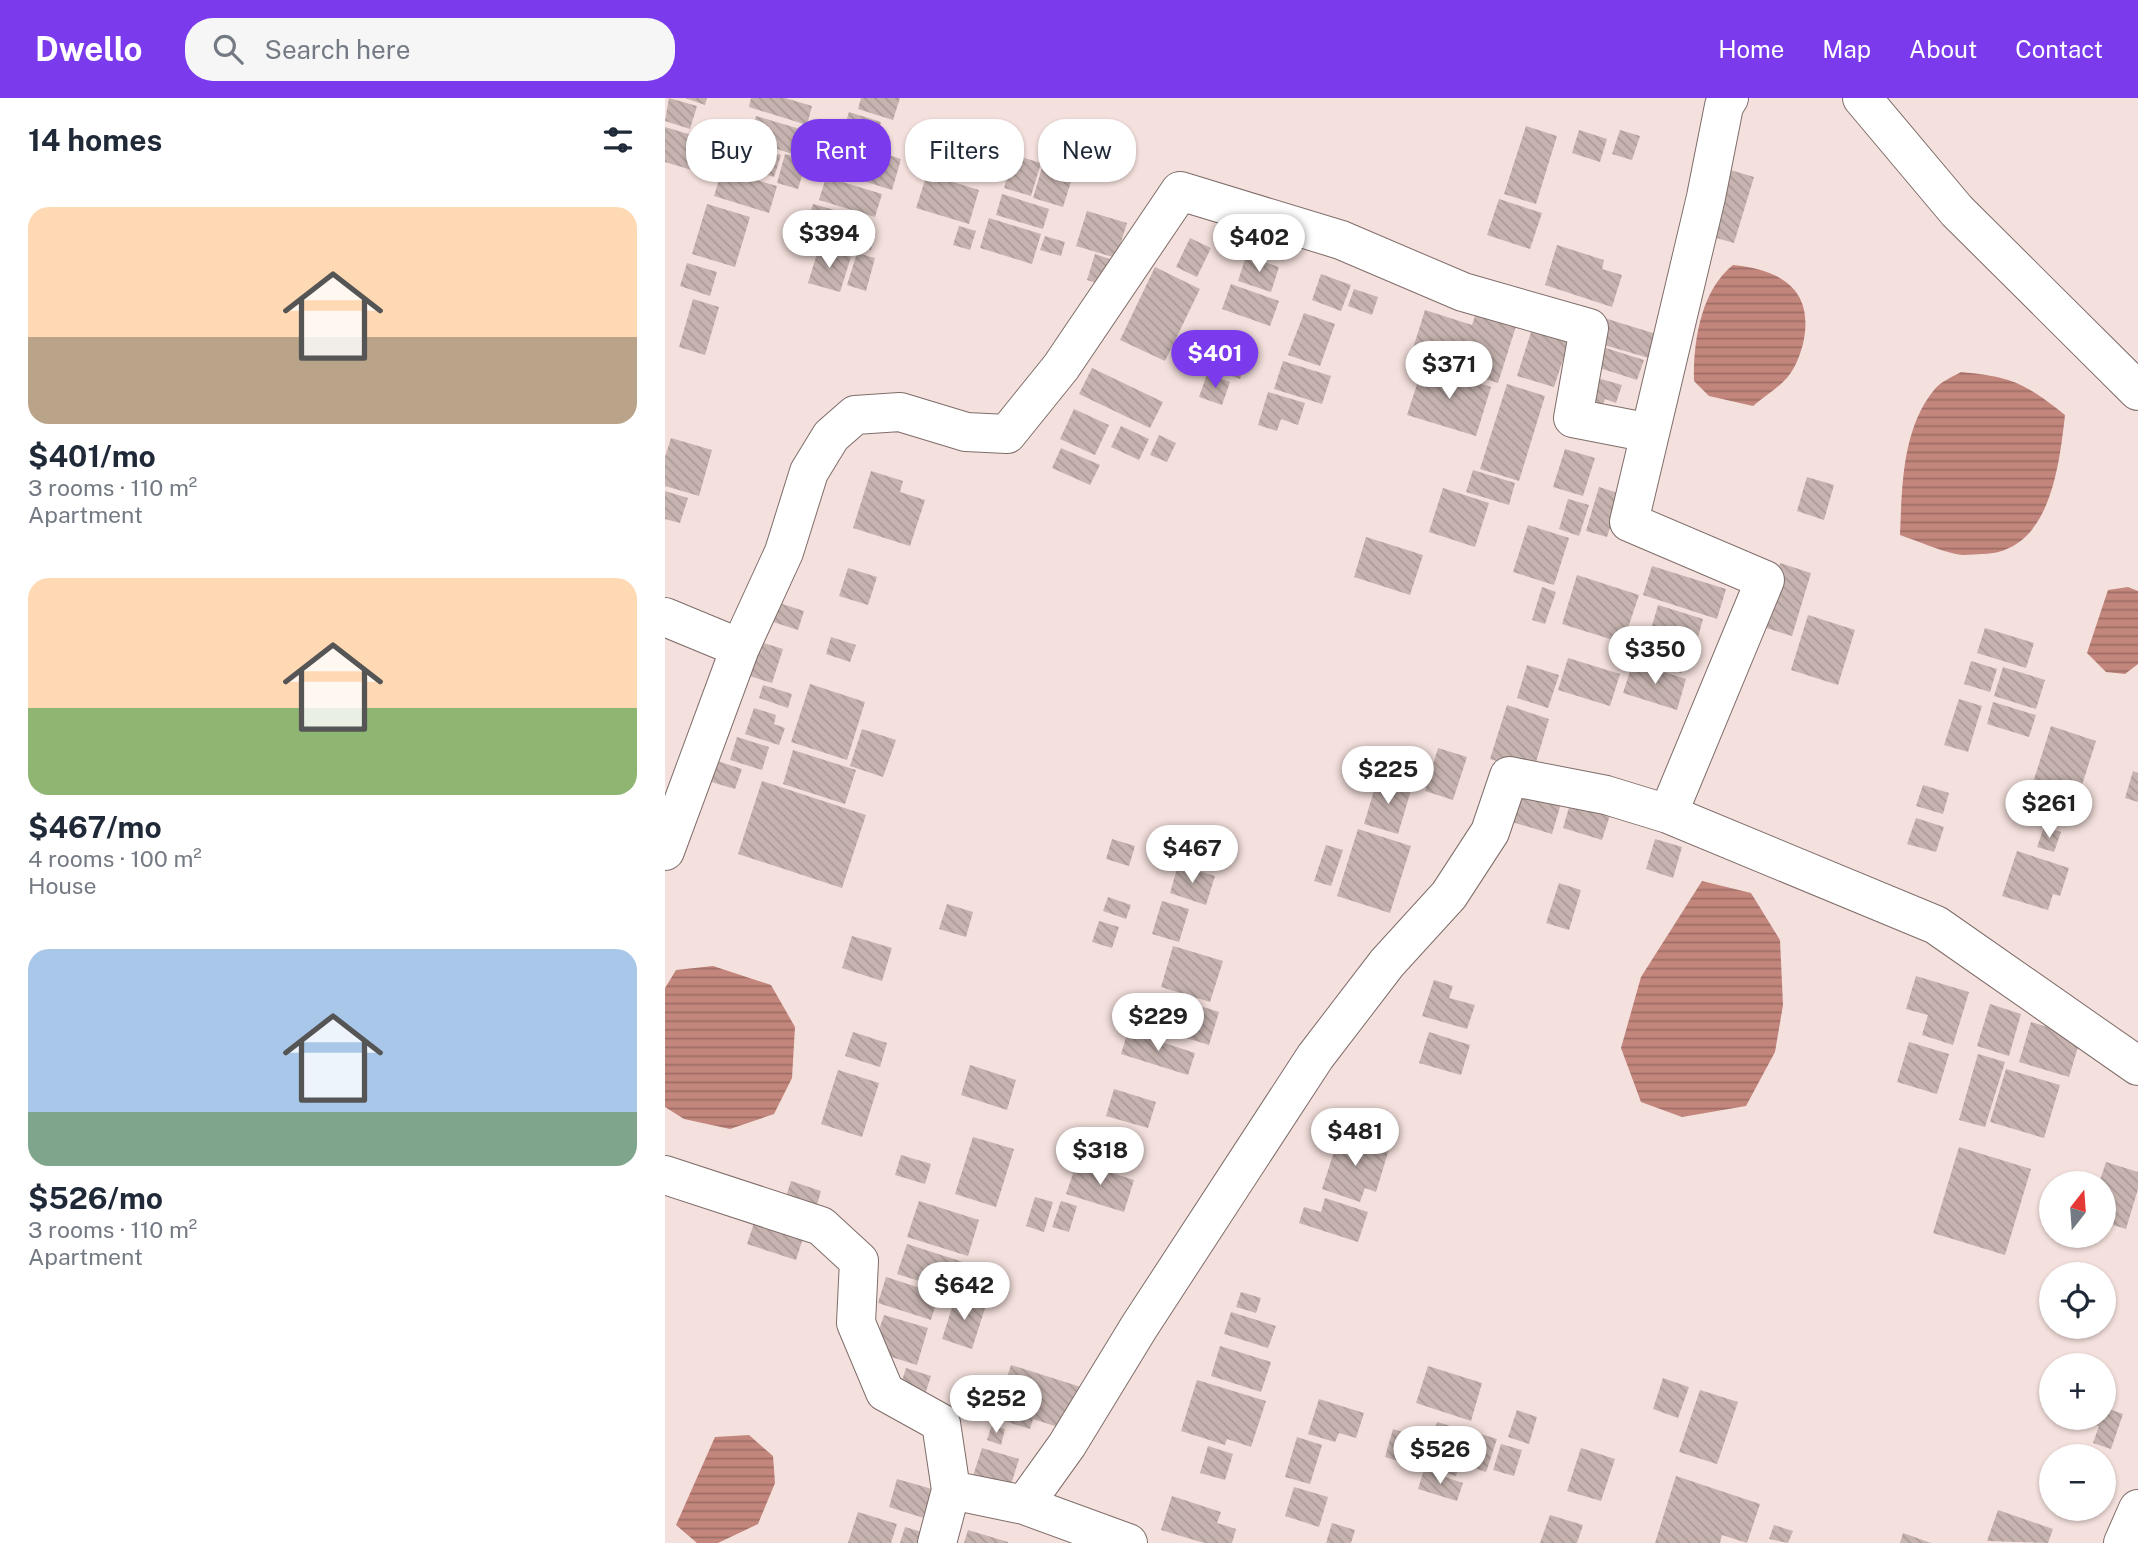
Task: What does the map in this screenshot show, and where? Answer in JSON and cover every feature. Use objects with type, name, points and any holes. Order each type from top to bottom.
[{"type":"street","points":[[1668,814],[1765,580],[1629,522],[1724,106],[1729,98]]},
{"type":"street","points":[[1862,98],[1957,211],[2138,391]]},
{"type":"street","points":[[665,851],[740,648],[784,552],[809,472],[831,436],[855,415],[900,412],[965,432],[1007,434],[1061,367],[1180,191],[1341,240],[1463,292],[1588,328],[1573,418],[1650,433]]},
{"type":"street","points":[[665,617],[740,648]]},
{"type":"street","points":[[1024,1505],[1067,1445],[1139,1327],[1315,1057],[1387,963],[1449,895],[1490,832],[1509,776],[1606,795],[1668,814],[1936,925],[2138,1066]]},
{"type":"street","points":[[665,1175],[821,1226],[859,1261],[856,1323],[885,1392],[941,1423],[951,1490],[937,1543]]},
{"type":"street","points":[[951,1490],[1024,1505],[1128,1543]]},
{"type":"street","points":[[2123,1543],[2138,1509]]},
{"type":"shaded area","points":[[1733,265],[1780,278],[1791,286],[1804,310],[1803,344],[1798,360],[1787,378],[1753,406],[1709,396],[1694,381],[1697,334],[1706,302],[1713,288]]},
{"type":"shaded area","points":[[1961,372],[1993,376],[2017,383],[2039,395],[2065,415],[2059,458],[2047,503],[2037,523],[2023,539],[2006,550],[1983,554],[1956,554],[1900,535],[1906,459],[1915,422],[1923,405],[1937,387]]},
{"type":"shaded area","points":[[2128,587],[2138,591],[2138,664],[2125,674],[2106,672],[2087,653],[2108,590]]},
{"type":"shaded area","points":[[1702,881],[1751,893],[1780,940],[1783,1005],[1775,1052],[1746,1106],[1682,1117],[1641,1102],[1621,1048],[1641,977]]},
{"type":"shaded area","points":[[713,966],[771,985],[795,1027],[792,1078],[774,1114],[730,1129],[684,1119],[665,1107],[665,988],[676,970]]},
{"type":"shaded area","points":[[749,1435],[773,1456],[775,1483],[758,1524],[718,1543],[697,1543],[676,1525],[715,1437]]},
{"type":"building","points":[[669,98],[697,106],[693,119],[686,119],[686,128],[665,121]]},
{"type":"building","points":[[685,98],[707,98],[705,105]]},
{"type":"building","points":[[751,98],[785,98],[812,106],[809,119],[791,120],[749,107]]},
{"type":"building","points":[[861,98],[900,98],[893,120],[858,109]]},
{"type":"building","points":[[849,112],[871,119],[847,119]]},
{"type":"building","points":[[777,122],[791,126],[791,153],[777,149]]},
{"type":"building","points":[[1526,126],[1557,136],[1536,204],[1504,194]]},
{"type":"building","points":[[665,127],[686,133],[686,168],[665,162]]},
{"type":"building","points":[[1579,130],[1607,139],[1600,162],[1572,153]]},
{"type":"building","points":[[1620,130],[1640,136],[1632,160],[1612,154]]},
{"type":"building","points":[[785,154],[791,156],[791,182],[800,182],[798,189],[777,183]]},
{"type":"building","points":[[891,156],[901,159],[892,190],[866,182],[891,182]]},
{"type":"building","points":[[1024,158],[1038,162],[1038,173],[1031,196],[1004,188],[1006,182],[1024,182]]},
{"type":"building","points":[[1727,169],[1754,177],[1734,243],[1706,235]]},
{"type":"building","points":[[1038,181],[1071,182],[1063,207],[1033,198]]},
{"type":"building","points":[[718,182],[763,182],[777,186],[769,213],[714,196]]},
{"type":"building","points":[[824,182],[842,182],[882,194],[875,217],[819,200]]},
{"type":"building","points":[[924,182],[953,182],[979,190],[969,224],[916,208]]},
{"type":"building","points":[[1002,194],[1049,209],[1043,229],[996,215]]},
{"type":"building","points":[[1499,199],[1542,213],[1530,249],[1487,235]]},
{"type":"building","points":[[707,204],[750,217],[735,267],[692,254]]},
{"type":"building","points":[[813,204],[845,213],[834,247],[803,237]]},
{"type":"building","points":[[1087,211],[1127,223],[1116,258],[1076,246]]},
{"type":"building","points":[[989,218],[1041,234],[1032,264],[980,248]]},
{"type":"building","points":[[1246,224],[1291,239],[1283,261],[1239,245]]},
{"type":"building","points":[[854,226],[876,233],[871,250],[849,243]]},
{"type":"building","points":[[959,226],[976,231],[970,250],[953,245]]},
{"type":"building","points":[[1045,236],[1065,242],[1061,256],[1040,250]]},
{"type":"building","points":[[1190,238],[1211,248],[1197,277],[1176,267]]},
{"type":"building","points":[[1557,245],[1604,260],[1602,269],[1622,275],[1612,307],[1545,285]]},
{"type":"building","points":[[819,247],[851,257],[840,292],[808,283]]},
{"type":"building","points":[[857,253],[875,258],[866,291],[847,285]]},
{"type":"building","points":[[1095,254],[1116,261],[1108,287],[1087,280]]},
{"type":"building","points":[[1246,256],[1279,267],[1271,292],[1238,281]]},
{"type":"building","points":[[687,263],[717,272],[710,296],[680,286]]},
{"type":"building","points":[[1155,267],[1200,289],[1165,361],[1120,340]]},
{"type":"building","points":[[1321,274],[1351,285],[1341,311],[1312,300]]},
{"type":"building","points":[[1231,284],[1279,301],[1270,326],[1222,309]]},
{"type":"building","points":[[1354,289],[1378,297],[1372,315],[1348,306]]},
{"type":"building","points":[[693,299],[719,307],[705,355],[679,347]]},
{"type":"building","points":[[1478,307],[1518,320],[1498,383],[1411,355],[1425,310],[1472,325]]},
{"type":"building","points":[[1304,313],[1335,324],[1320,366],[1288,355]]},
{"type":"building","points":[[1601,317],[1666,337],[1659,361],[1594,342]]},
{"type":"building","points":[[1532,329],[1569,341],[1554,387],[1517,376]]},
{"type":"building","points":[[1223,336],[1252,346],[1240,379],[1212,369]]},
{"type":"building","points":[[1593,344],[1644,360],[1637,380],[1587,364]]},
{"type":"building","points":[[1283,361],[1331,376],[1322,404],[1274,389]]},
{"type":"building","points":[[1423,366],[1491,387],[1476,436],[1407,415]]},
{"type":"building","points":[[1092,368],[1163,402],[1150,428],[1079,394]]},
{"type":"building","points":[[1207,374],[1230,382],[1222,405],[1199,397]]},
{"type":"building","points":[[1594,377],[1622,385],[1616,403],[1605,399],[1600,414],[1583,409]]},
{"type":"building","points":[[1507,384],[1545,396],[1519,481],[1480,469]]},
{"type":"building","points":[[1268,392],[1305,403],[1298,425],[1281,419],[1277,431],[1258,425]]},
{"type":"building","points":[[1074,409],[1109,425],[1095,455],[1060,439]]},
{"type":"building","points":[[1121,426],[1149,439],[1139,460],[1111,447]]},
{"type":"building","points":[[1159,435],[1176,443],[1167,462],[1150,455]]},
{"type":"building","points":[[671,438],[712,450],[699,496],[665,486],[665,457]]},
{"type":"building","points":[[1061,448],[1100,465],[1090,485],[1052,468]]},
{"type":"building","points":[[1565,449],[1595,458],[1583,496],[1553,487]]},
{"type":"building","points":[[1473,470],[1515,483],[1509,505],[1466,492]]},
{"type":"building","points":[[871,471],[903,481],[900,492],[925,500],[910,546],[853,528]]},
{"type":"building","points":[[1807,477],[1834,485],[1824,520],[1797,511]]},
{"type":"building","points":[[1599,487],[1621,494],[1607,537],[1586,531]]},
{"type":"building","points":[[1443,488],[1489,503],[1475,547],[1429,532]]},
{"type":"building","points":[[665,491],[688,498],[680,523],[665,519]]},
{"type":"building","points":[[1568,499],[1589,505],[1579,536],[1559,529]]},
{"type":"building","points":[[1528,525],[1569,538],[1554,585],[1513,572]]},
{"type":"building","points":[[1366,537],[1423,555],[1410,595],[1354,577]]},
{"type":"building","points":[[1780,563],[1811,573],[1792,636],[1760,626]]},
{"type":"building","points":[[1652,566],[1726,589],[1717,619],[1643,595]]},
{"type":"building","points":[[848,568],[877,577],[868,605],[839,596]]},
{"type":"building","points":[[1577,575],[1639,595],[1623,643],[1562,624]]},
{"type":"building","points":[[1542,587],[1556,592],[1545,624],[1532,620]]},
{"type":"building","points":[[770,600],[804,611],[798,630],[764,619]]},
{"type":"building","points":[[1658,605],[1703,619],[1697,641],[1652,626]]},
{"type":"building","points":[[1808,615],[1855,630],[1838,685],[1791,670]]},
{"type":"building","points":[[1985,628],[2034,643],[2026,668],[1977,653]]},
{"type":"building","points":[[1647,631],[1690,644],[1681,673],[1638,660]]},
{"type":"building","points":[[831,637],[856,645],[850,662],[826,654]]},
{"type":"building","points":[[754,640],[783,649],[772,683],[743,674]]},
{"type":"building","points":[[1568,658],[1620,674],[1610,706],[1558,690]]},
{"type":"building","points":[[1971,661],[1997,669],[1990,692],[1964,684]]},
{"type":"building","points":[[1633,662],[1686,679],[1677,710],[1623,693]]},
{"type":"building","points":[[1527,665],[1559,675],[1548,708],[1517,698]]},
{"type":"building","points":[[2003,667],[2045,680],[2036,709],[1994,696]]},
{"type":"building","points":[[810,684],[865,702],[847,760],[791,742]]},
{"type":"building","points":[[763,685],[792,694],[788,708],[759,698]]},
{"type":"building","points":[[1959,699],[1982,706],[1968,752],[1944,745]]},
{"type":"building","points":[[1993,702],[2036,715],[2029,737],[1987,724]]},
{"type":"building","points":[[1507,705],[1549,719],[1533,772],[1490,759]]},
{"type":"building","points":[[754,708],[776,715],[774,724],[785,728],[779,745],[745,734]]},
{"type":"building","points":[[2051,726],[2096,741],[2071,820],[2051,814],[2048,825],[2022,817]]},
{"type":"building","points":[[862,729],[896,740],[883,777],[850,766]]},
{"type":"building","points":[[737,737],[769,747],[762,770],[730,760]]},
{"type":"building","points":[[1438,748],[1467,757],[1453,800],[1425,791]]},
{"type":"building","points":[[793,750],[856,770],[845,804],[783,784]]},
{"type":"building","points":[[714,760],[742,769],[735,789],[708,781]]},
{"type":"building","points":[[2133,771],[2138,773],[2138,802],[2125,798]]},
{"type":"building","points":[[1378,777],[1412,787],[1398,834],[1364,824]]},
{"type":"building","points":[[762,781],[866,815],[842,888],[738,854]]},
{"type":"building","points":[[1521,784],[1563,797],[1552,834],[1509,821]]},
{"type":"building","points":[[1923,785],[1949,793],[1943,814],[1916,806]]},
{"type":"building","points":[[1572,797],[1612,809],[1602,840],[1563,828]]},
{"type":"building","points":[[1916,818],[1944,827],[1936,852],[1907,844]]},
{"type":"building","points":[[2044,827],[2061,832],[2054,852],[2037,847]]},
{"type":"building","points":[[1358,829],[1411,846],[1390,913],[1337,896]]},
{"type":"building","points":[[1112,839],[1135,846],[1129,866],[1106,859]]},
{"type":"building","points":[[1655,839],[1682,847],[1673,878],[1646,869]]},
{"type":"building","points":[[1326,845],[1343,850],[1331,886],[1314,881]]},
{"type":"building","points":[[2017,851],[2069,868],[2060,896],[2053,894],[2048,910],[2002,896]]},
{"type":"building","points":[[1178,865],[1215,876],[1206,905],[1170,893]]},
{"type":"building","points":[[1559,883],[1581,890],[1569,930],[1546,923]]},
{"type":"building","points":[[1108,897],[1131,905],[1126,919],[1103,911]]},
{"type":"building","points":[[1162,901],[1189,909],[1179,942],[1152,934]]},
{"type":"building","points":[[947,904],[973,912],[966,937],[939,929]]},
{"type":"building","points":[[1099,921],[1119,927],[1112,948],[1092,942]]},
{"type":"building","points":[[852,936],[892,948],[882,981],[842,968]]},
{"type":"building","points":[[1173,946],[1223,961],[1210,1002],[1161,987]]},
{"type":"building","points":[[1916,976],[1969,992],[1953,1045],[1922,1035],[1928,1015],[1906,1009]]},
{"type":"building","points":[[1434,980],[1453,986],[1449,998],[1475,1005],[1467,1029],[1422,1016]]},
{"type":"building","points":[[1162,994],[1219,1012],[1209,1045],[1151,1027]]},
{"type":"building","points":[[1990,1004],[2021,1014],[2009,1056],[1977,1046]]},
{"type":"building","points":[[2031,1022],[2081,1037],[2069,1077],[2019,1062]]},
{"type":"building","points":[[1128,1031],[1195,1053],[1188,1075],[1121,1054]]},
{"type":"building","points":[[853,1032],[887,1043],[880,1067],[845,1056]]},
{"type":"building","points":[[1429,1032],[1470,1045],[1461,1075],[1419,1063]]},
{"type":"building","points":[[1909,1042],[1949,1054],[1937,1094],[1897,1082]]},
{"type":"building","points":[[1978,1054],[2005,1062],[1985,1127],[1959,1120]]},
{"type":"building","points":[[970,1065],[1016,1080],[1007,1110],[961,1095]]},
{"type":"building","points":[[2006,1069],[2060,1085],[2044,1138],[1990,1122]]},
{"type":"building","points":[[838,1070],[879,1083],[862,1137],[821,1124]]},
{"type":"building","points":[[1114,1089],[1156,1102],[1148,1128],[1106,1116]]},
{"type":"building","points":[[1340,1133],[1389,1149],[1376,1192],[1365,1188],[1360,1202],[1322,1189]]},
{"type":"building","points":[[973,1137],[1014,1149],[996,1207],[955,1194]]},
{"type":"building","points":[[1959,1147],[2031,1169],[2005,1255],[1933,1233]]},
{"type":"building","points":[[901,1155],[931,1164],[925,1184],[895,1175]]},
{"type":"building","points":[[1077,1162],[1134,1180],[1124,1212],[1066,1194]]},
{"type":"building","points":[[2106,1162],[2138,1172],[2138,1189],[2126,1229],[2116,1226],[2116,1171],[2103,1171]]},
{"type":"building","points":[[791,1181],[821,1191],[815,1212],[784,1203]]},
{"type":"building","points":[[1035,1197],[1053,1202],[1044,1232],[1026,1226]]},
{"type":"building","points":[[1325,1198],[1368,1212],[1358,1242],[1299,1223],[1304,1207],[1321,1212]]},
{"type":"building","points":[[919,1201],[979,1220],[968,1256],[907,1237]]},
{"type":"building","points":[[1061,1201],[1077,1206],[1069,1232],[1052,1227]]},
{"type":"building","points":[[757,1214],[806,1229],[796,1260],[747,1244]]},
{"type":"building","points":[[907,1244],[963,1262],[954,1292],[897,1274]]},
{"type":"building","points":[[886,1277],[939,1294],[931,1320],[878,1303]]},
{"type":"building","points":[[1241,1292],[1261,1298],[1256,1313],[1236,1307]]},
{"type":"building","points":[[956,1295],[986,1305],[972,1349],[942,1339]]},
{"type":"building","points":[[1231,1312],[1276,1326],[1268,1348],[1224,1334]]},
{"type":"building","points":[[884,1315],[928,1328],[917,1365],[872,1351]]},
{"type":"building","points":[[1220,1346],[1271,1362],[1261,1392],[1211,1376]]},
{"type":"building","points":[[1011,1365],[1081,1387],[1067,1430],[1033,1419],[1030,1429],[994,1418]]},
{"type":"building","points":[[1428,1366],[1482,1383],[1471,1421],[1416,1403]]},
{"type":"building","points":[[906,1368],[931,1376],[922,1404],[897,1396]]},
{"type":"building","points":[[1663,1378],[1689,1387],[1678,1418],[1653,1409]]},
{"type":"building","points":[[1197,1380],[1266,1401],[1251,1447],[1227,1439],[1225,1445],[1181,1431]]},
{"type":"building","points":[[1700,1390],[1738,1402],[1717,1464],[1679,1452]]},
{"type":"building","points":[[1319,1399],[1364,1413],[1356,1438],[1339,1433],[1335,1442],[1308,1434]]},
{"type":"building","points":[[1517,1410],[1537,1417],[1529,1444],[1508,1437]]},
{"type":"building","points":[[2116,1412],[2123,1414],[2113,1444],[2093,1443],[2098,1430],[2116,1430]]},
{"type":"building","points":[[1437,1422],[1470,1432],[1456,1476],[1423,1466]]},
{"type":"building","points":[[992,1425],[1005,1429],[1001,1445],[987,1440]]},
{"type":"building","points":[[1393,1429],[1426,1440],[1418,1467],[1385,1457]]},
{"type":"building","points":[[1477,1433],[1497,1439],[1486,1472],[1466,1465]]},
{"type":"building","points":[[1297,1437],[1322,1445],[1310,1484],[1285,1477]]},
{"type":"building","points":[[1501,1444],[1522,1450],[1514,1476],[1493,1470]]},
{"type":"building","points":[[1208,1446],[1233,1454],[1225,1480],[1200,1473]]},
{"type":"building","points":[[982,1448],[1019,1459],[1009,1491],[972,1479]]},
{"type":"building","points":[[1581,1448],[1615,1459],[1601,1501],[1567,1491]]},
{"type":"building","points":[[1424,1470],[1463,1483],[1457,1501],[1418,1489]]},
{"type":"building","points":[[1676,1476],[1760,1504],[1747,1543],[1722,1535],[1720,1543],[1655,1543]]},
{"type":"building","points":[[897,1479],[939,1491],[930,1520],[889,1507]]},
{"type":"building","points":[[1294,1487],[1328,1497],[1319,1527],[1285,1516]]},
{"type":"building","points":[[1172,1496],[1221,1512],[1217,1523],[1236,1529],[1232,1543],[1204,1543],[1161,1530]]},
{"type":"building","points":[[1998,1510],[2053,1529],[2048,1543],[1987,1541]]},
{"type":"building","points":[[858,1512],[897,1524],[891,1543],[848,1543]]},
{"type":"building","points":[[1550,1515],[1583,1525],[1577,1543],[1540,1543]]},
{"type":"building","points":[[1332,1523],[1355,1530],[1351,1543],[1326,1543]]},
{"type":"building","points":[[1774,1525],[1793,1531],[1788,1543],[1769,1539]]},
{"type":"building","points":[[905,1527],[932,1535],[929,1543],[900,1543]]},
{"type":"building","points":[[968,1530],[1008,1542],[1008,1543],[964,1543]]},
{"type":"building","points":[[1903,1533],[1931,1543],[1900,1543]]}]
